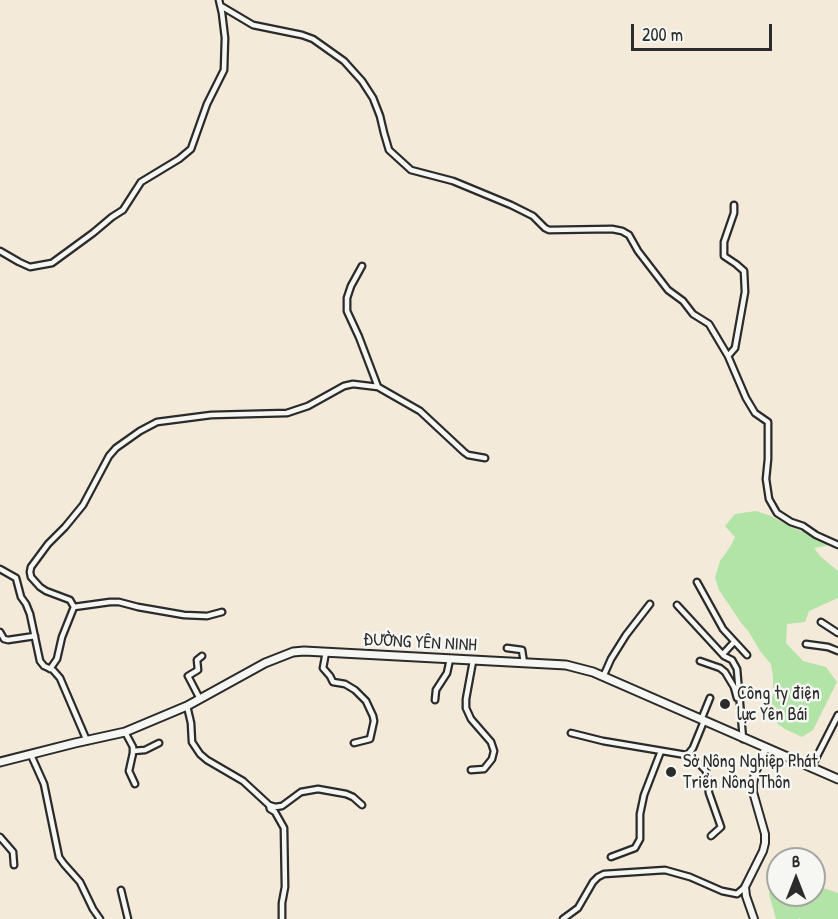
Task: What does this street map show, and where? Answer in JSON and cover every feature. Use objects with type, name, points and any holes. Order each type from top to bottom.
[{"type":"main road","name":"ĐƯỜNG YÊN NINH","points":[[0,762],[125,732],[187,706],[266,663],[292,652],[304,651],[566,665],[593,672],[838,779]]},
{"type":"street","points":[[0,251],[30,267],[57,260],[123,210],[139,184],[191,149],[207,104],[224,70],[225,38],[220,3]]},
{"type":"street","points":[[220,3],[253,25],[313,39],[344,61],[363,81],[375,104],[389,150],[411,170],[453,181],[511,205],[533,216],[549,230],[612,229],[625,233],[668,290],[683,301],[693,314],[709,324],[728,356],[754,413],[768,423],[766,480],[770,500],[777,513],[838,545]]},
{"type":"street","points":[[728,356],[735,348],[745,292],[744,271],[724,256],[724,242],[734,213],[734,205]]},
{"type":"street","points":[[362,266],[347,298],[347,311],[360,337],[378,387]]},
{"type":"street","points":[[50,669],[57,658],[62,637],[74,607],[70,600],[40,587],[31,577],[31,567],[83,505],[111,453],[140,431],[157,422],[220,414],[292,412],[344,386],[353,384],[378,387],[420,411],[468,455],[485,458]]},
{"type":"street","points":[[0,569],[16,578],[21,597],[28,609],[41,663],[60,678],[87,741]]},
{"type":"street","points":[[697,582],[723,629],[747,655]]},
{"type":"street","points":[[74,607],[119,602],[184,615],[207,616],[222,612]]},
{"type":"street","points":[[603,677],[611,658],[650,604]]},
{"type":"street","points":[[676,605],[723,654],[732,660],[737,669],[743,738]]},
{"type":"street","points":[[821,622],[838,633]]},
{"type":"street","points":[[0,632],[4,639],[8,640],[34,636]]},
{"type":"street","points":[[723,654],[734,642]]},
{"type":"street","points":[[806,644],[838,651]]},
{"type":"street","points":[[507,648],[522,650],[524,663]]},
{"type":"street","points":[[326,652],[323,668],[333,682],[345,684],[355,690],[366,701],[373,716],[370,739],[354,742]]},
{"type":"street","points":[[200,699],[188,676],[198,670],[198,658],[202,656]]},
{"type":"street","points":[[435,700],[436,690],[447,673],[450,659]]},
{"type":"street","points":[[471,770],[484,770],[492,759],[494,751],[491,742],[471,719],[466,708],[473,661]]},
{"type":"street","points":[[700,661],[720,668],[724,672],[734,687],[741,710]]},
{"type":"street","points":[[571,733],[684,755],[689,753],[710,698]]},
{"type":"street","points":[[187,706],[192,742],[200,754],[243,781],[269,805],[284,828],[285,887],[282,919]]},
{"type":"street","points":[[811,768],[838,715]]},
{"type":"street","points":[[125,732],[133,751],[129,771],[135,784]]},
{"type":"street","points":[[133,751],[145,750],[159,743]]},
{"type":"street","points":[[563,919],[578,908],[593,882],[604,874],[665,870],[690,877],[722,891],[737,894],[745,887],[765,843],[753,784],[755,772],[765,749]]},
{"type":"street","points":[[611,857],[635,848],[640,839],[640,814],[644,795],[661,751]]},
{"type":"street","points":[[689,753],[706,771],[709,793],[721,826],[711,836]]},
{"type":"street","points":[[31,755],[44,784],[59,857],[82,885],[100,919]]},
{"type":"street","points":[[269,805],[280,807],[302,792],[318,789],[346,794],[362,805]]},
{"type":"street","points":[[0,837],[13,852],[14,865]]},
{"type":"street","points":[[745,887],[754,919]]},
{"type":"street","points":[[121,890],[128,919]]},
{"type":"green space","points":[[756,511],[829,543],[826,546],[814,548],[838,571],[838,598],[809,611],[805,622],[787,624],[786,643],[803,661],[826,667],[837,682],[813,730],[802,737],[771,719],[769,704],[773,695],[773,677],[771,664],[719,590],[715,578],[720,561],[735,537],[725,526],[735,514]]},
{"type":"green space","points":[[826,889],[838,893],[838,919],[776,919],[773,907],[826,907]]},
{"type":"place","name":"Công ty điện lực Yên Bái","points":[[725,704]]},
{"type":"place","name":"Sở Nông Nghiệp Phát Triển Nông Thôn","points":[[671,772]]}]
